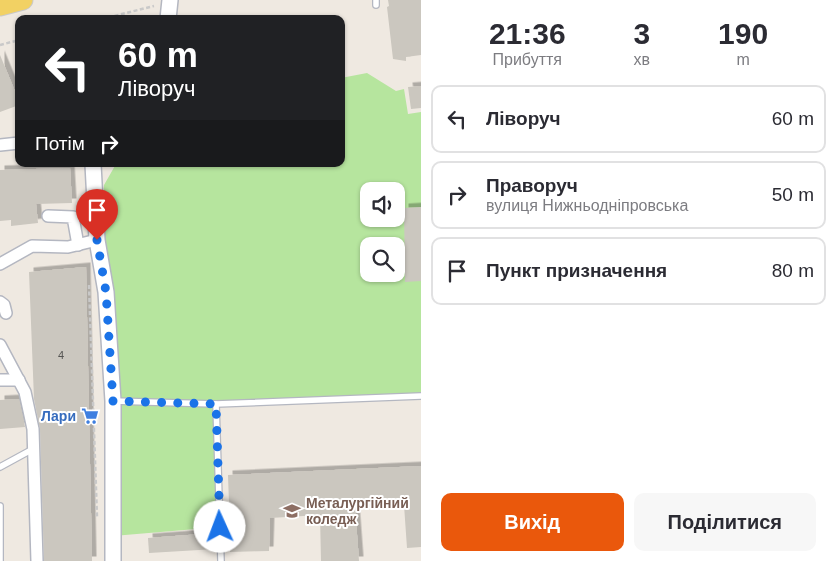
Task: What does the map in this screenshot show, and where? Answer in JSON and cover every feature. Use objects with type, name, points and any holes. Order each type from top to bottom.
[{"type":"main road","points":[[0,6],[23,0]]},
{"type":"street","points":[[168,15],[170,1]]},
{"type":"street","points":[[0,145],[15,143]]},
{"type":"street","points":[[93,167],[97,240],[106,292],[113,401],[113,561]]},
{"type":"street","points":[[48,216],[73,217],[78,245]]},
{"type":"street","points":[[0,264],[32,246],[68,247],[97,240]]},
{"type":"street","points":[[0,302],[4,305],[6,313]]},
{"type":"street","points":[[0,345],[19,380],[29,409],[33,429],[37,561]]},
{"type":"street","points":[[0,380],[19,380]]},
{"type":"lane","points":[[113,401],[216,404],[421,396]]},
{"type":"lane","points":[[216,404],[221,561]]},
{"type":"lane","points":[[0,467],[34,449]]},
{"type":"lane","points":[[0,506],[0,561]]},
{"type":"path","points":[[117,15],[170,1]]},
{"type":"path","points":[[0,45],[15,41]]},
{"type":"path","points":[[89,280],[97,522]]},
{"type":"green space","points":[[367,73],[396,91],[404,89],[408,114],[421,112],[421,396],[216,404],[220,527],[113,536],[102,241],[104,185],[114,167],[345,167],[345,77]]},
{"type":"building","points":[[388,0],[421,0],[421,55],[406,57],[406,61],[393,59],[387,7],[389,6]]},
{"type":"building","points":[[0,55],[15,91],[15,106],[0,112]]},
{"type":"building","points":[[421,86],[421,108],[411,109],[408,87]]},
{"type":"building","points":[[70,168],[72,203],[36,204],[38,223],[11,226],[11,220],[0,221],[0,170]]},
{"type":"building","points":[[421,207],[421,281],[405,282],[405,208]]},
{"type":"building","points":[[86,267],[92,561],[44,561],[40,429],[34,399],[29,272]]},
{"type":"building","points":[[19,399],[25,427],[0,429],[0,400]]},
{"type":"building","name":"Металургійний коледж","points":[[421,466],[421,547],[407,548],[404,505],[355,508],[359,561],[321,561],[320,515],[270,518],[269,551],[230,552],[230,548],[225,549],[225,533],[230,533],[228,475]]},
{"type":"building","points":[[215,533],[216,549],[149,553],[148,538]]},
{"type":"place","name":"Лари","points":[[90,416]]},
{"type":"place","name":"Металургійний коледж","points":[[292,511]]},
{"type":"route","points":[[97,240],[106,292],[113,401],[216,404],[220,527]]}]
